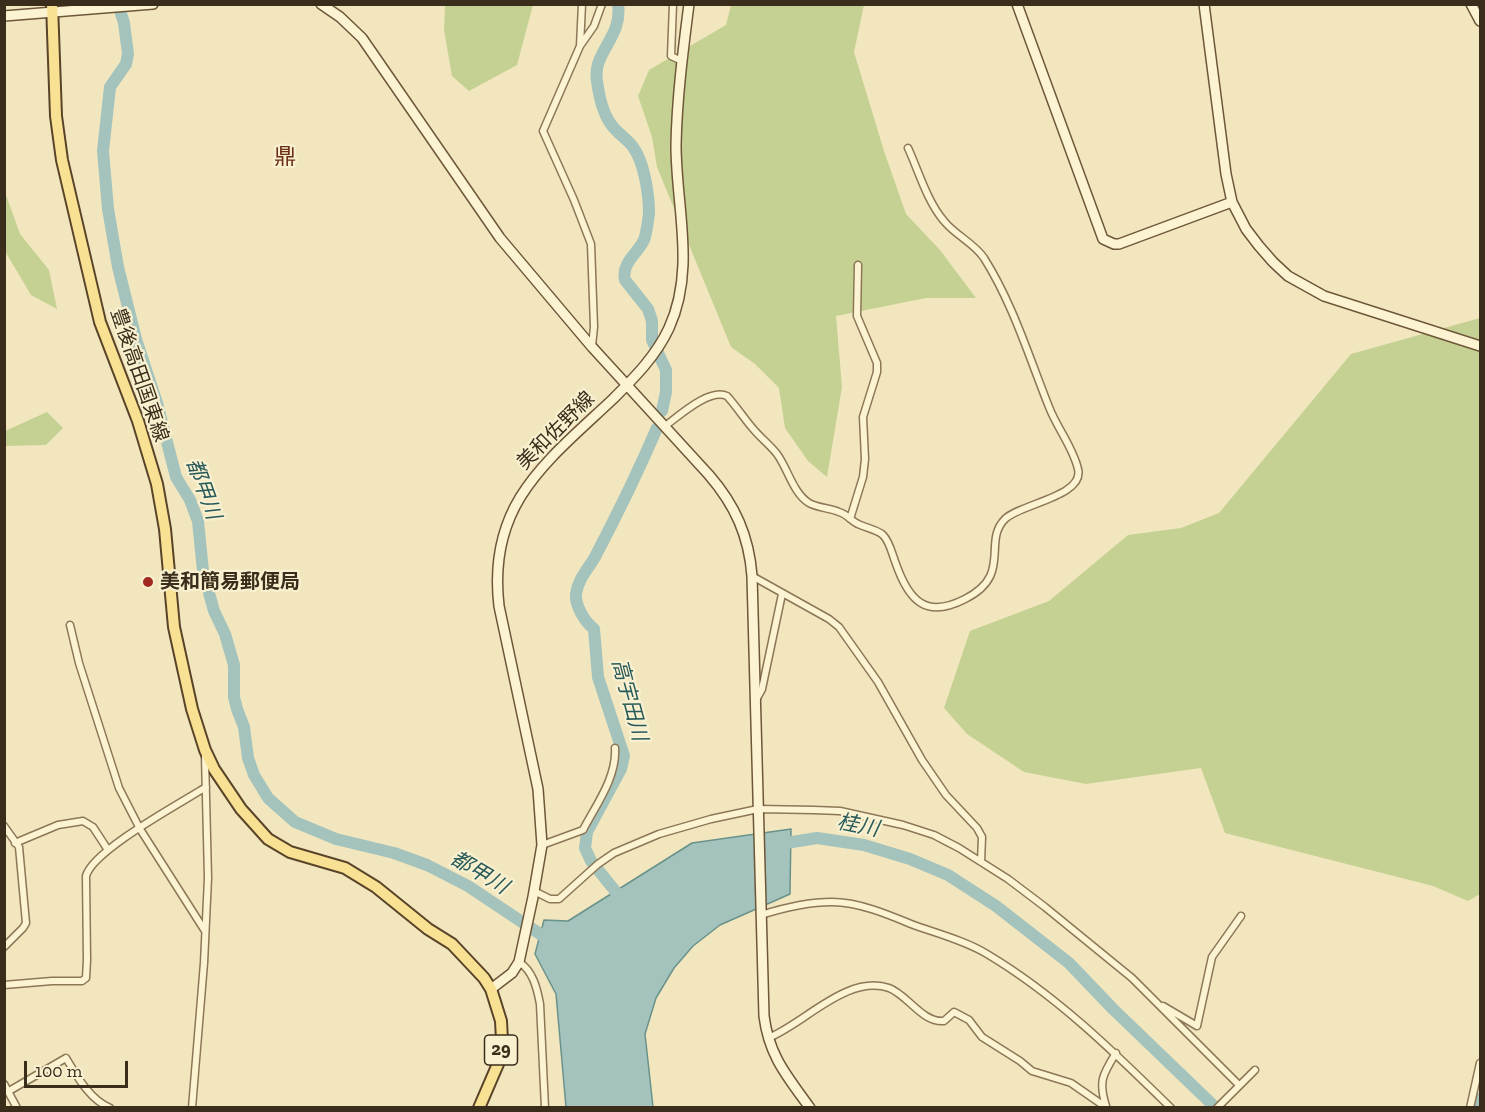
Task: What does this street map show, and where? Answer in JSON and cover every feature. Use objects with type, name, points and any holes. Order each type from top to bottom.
[{"type":"main road","name":"豊後高田国東線","points":[[53,9],[56,116],[62,160],[100,322],[138,421],[162,504],[176,636],[192,709],[205,750],[214,769],[241,808],[268,838],[290,852],[345,868],[376,886],[428,929],[452,944],[470,961],[491,989],[501,1021],[501,1057],[479,1107]]},
{"type":"street","points":[[4,16],[53,9],[91,10],[153,4]]},
{"type":"street","points":[[321,4],[340,17],[362,38],[488,222],[592,347],[709,475],[731,504],[747,539],[752,576],[764,1016],[767,1038],[779,1066],[810,1107]]},
{"type":"street","points":[[580,46],[582,4]]},
{"type":"street","points":[[592,347],[594,327],[591,244],[543,131],[580,46],[594,26],[602,4]]},
{"type":"street","points":[[673,4],[671,54],[673,58],[682,61]]},
{"type":"street","name":"美和佐野線","points":[[520,957],[542,845],[538,789],[499,606],[497,578],[500,546],[515,504],[533,476],[627,385],[654,355],[674,316],[684,269],[676,147],[678,95],[689,4]]},
{"type":"street","points":[[1017,4],[1103,240],[1119,244],[1232,202]]},
{"type":"street","points":[[1204,4],[1226,174],[1232,202],[1246,229],[1272,262],[1305,287],[1332,299],[1480,346]]},
{"type":"street","points":[[1471,4],[1480,21]]},
{"type":"street","points":[[665,426],[707,398],[725,394],[778,455],[802,496],[809,502],[843,513],[860,525],[880,532],[885,537],[900,576],[910,593],[924,606],[941,608],[967,598],[987,583],[994,568],[997,534],[1003,520],[1017,511],[1062,493],[1075,483],[1078,477],[1077,466],[1050,410],[1006,302],[983,257],[951,229],[936,210],[908,148]]},
{"type":"street","points":[[850,519],[863,477],[865,459],[863,417],[877,372],[877,363],[857,316],[858,265]]},
{"type":"street","points":[[752,576],[834,622],[878,682],[946,795],[977,828],[982,837],[981,862]]},
{"type":"street","points":[[756,701],[762,689],[782,594]]},
{"type":"street","points":[[70,625],[79,663],[112,770],[123,796],[140,829],[206,932]]},
{"type":"street","points":[[542,845],[583,830],[612,773],[616,758],[615,748]]},
{"type":"street","points":[[192,1107],[208,878],[205,750]]},
{"type":"street","points":[[4,985],[82,981],[86,978],[86,876],[88,869],[108,850],[206,787]]},
{"type":"street","points":[[534,894],[559,899],[595,866],[627,846],[659,834],[693,823],[758,812],[814,810],[840,812],[874,818],[934,834],[1008,879],[1086,939],[1155,1001],[1238,1086]]},
{"type":"street","points":[[15,843],[58,825],[83,821],[93,827],[108,850]]},
{"type":"street","points":[[4,826],[19,848],[26,923],[4,947]]},
{"type":"street","points":[[761,914],[803,905],[832,902],[847,904],[891,916],[985,953],[1041,989],[1116,1053],[1172,1107]]},
{"type":"street","points":[[1155,1001],[1197,1026],[1212,957],[1241,916]]},
{"type":"street","points":[[491,989],[512,973],[520,957]]},
{"type":"street","points":[[520,957],[533,979],[540,1004],[544,1107]]},
{"type":"street","points":[[767,1038],[787,1030],[799,1020],[852,989],[867,986],[889,988],[937,1021],[944,1020],[952,1012],[969,1020],[982,1037],[1032,1071],[1071,1083],[1106,1107]]},
{"type":"street","points":[[1106,1107],[1102,1079],[1116,1053]]},
{"type":"street","points":[[9,1091],[66,1058],[82,1084],[96,1100],[110,1107]]},
{"type":"street","points":[[1470,1107],[1480,1063]]},
{"type":"street","points":[[1217,1107],[1255,1070]]},
{"type":"street","points":[[4,1084],[17,1107]]},
{"type":"green space","points":[[445,5],[533,5],[517,65],[469,91],[452,76],[444,30]]},
{"type":"green space","points":[[731,5],[864,5],[854,52],[906,214],[940,250],[976,298],[926,298],[836,316],[842,387],[827,477],[808,461],[785,428],[779,388],[755,364],[731,347],[657,167],[652,137],[638,96],[649,70],[726,25]]},
{"type":"green space","points":[[5,192],[20,234],[49,270],[57,309],[31,295],[5,251]]},
{"type":"green space","points":[[1480,318],[1480,894],[1468,901],[1433,886],[1225,833],[1201,768],[1086,784],[1024,772],[967,734],[944,708],[970,631],[1049,601],[1128,535],[1181,528],[1219,513],[1351,354]]},
{"type":"green space","points":[[47,412],[63,428],[46,445],[5,446],[5,431]]},
{"type":"water","points":[[791,829],[790,894],[720,925],[693,946],[674,968],[656,998],[645,1034],[653,1107],[566,1107],[556,994],[535,954],[544,920],[568,921],[692,843]]},
{"type":"waterway","name":"都甲川","points":[[118,4],[124,23],[128,54],[126,64],[110,87],[103,151],[108,209],[118,267],[136,339],[157,403],[176,477],[190,500],[198,521],[203,571],[214,611],[225,634],[234,665],[234,697],[244,727],[248,758],[254,775],[268,798],[295,822],[336,839],[394,853],[427,865],[468,886],[552,942]]},
{"type":"waterway","name":"高宇田川","points":[[618,4],[616,26],[599,62],[597,81],[604,112],[614,128],[637,153],[645,178],[649,213],[646,234],[625,268],[624,274],[625,280],[648,309],[652,321],[652,340],[666,370],[666,392],[662,411]]},
{"type":"waterway","name":"高宇田川","points":[[624,902],[591,861],[585,848],[587,832],[621,769],[624,756],[598,677],[594,629],[581,613],[576,594],[581,579],[595,557],[657,428]]},
{"type":"waterway","name":"桂川","points":[[774,845],[817,838],[864,845],[910,859],[948,875],[996,906],[1069,963],[1113,1009],[1216,1108]]},
{"type":"waterway","points":[[1479,1108],[1480,1099]]},
{"type":"place","name":"美和簡易郵便局","points":[[148,582]]},
{"type":"district","name":"鼎","points":[[285,158]]}]
